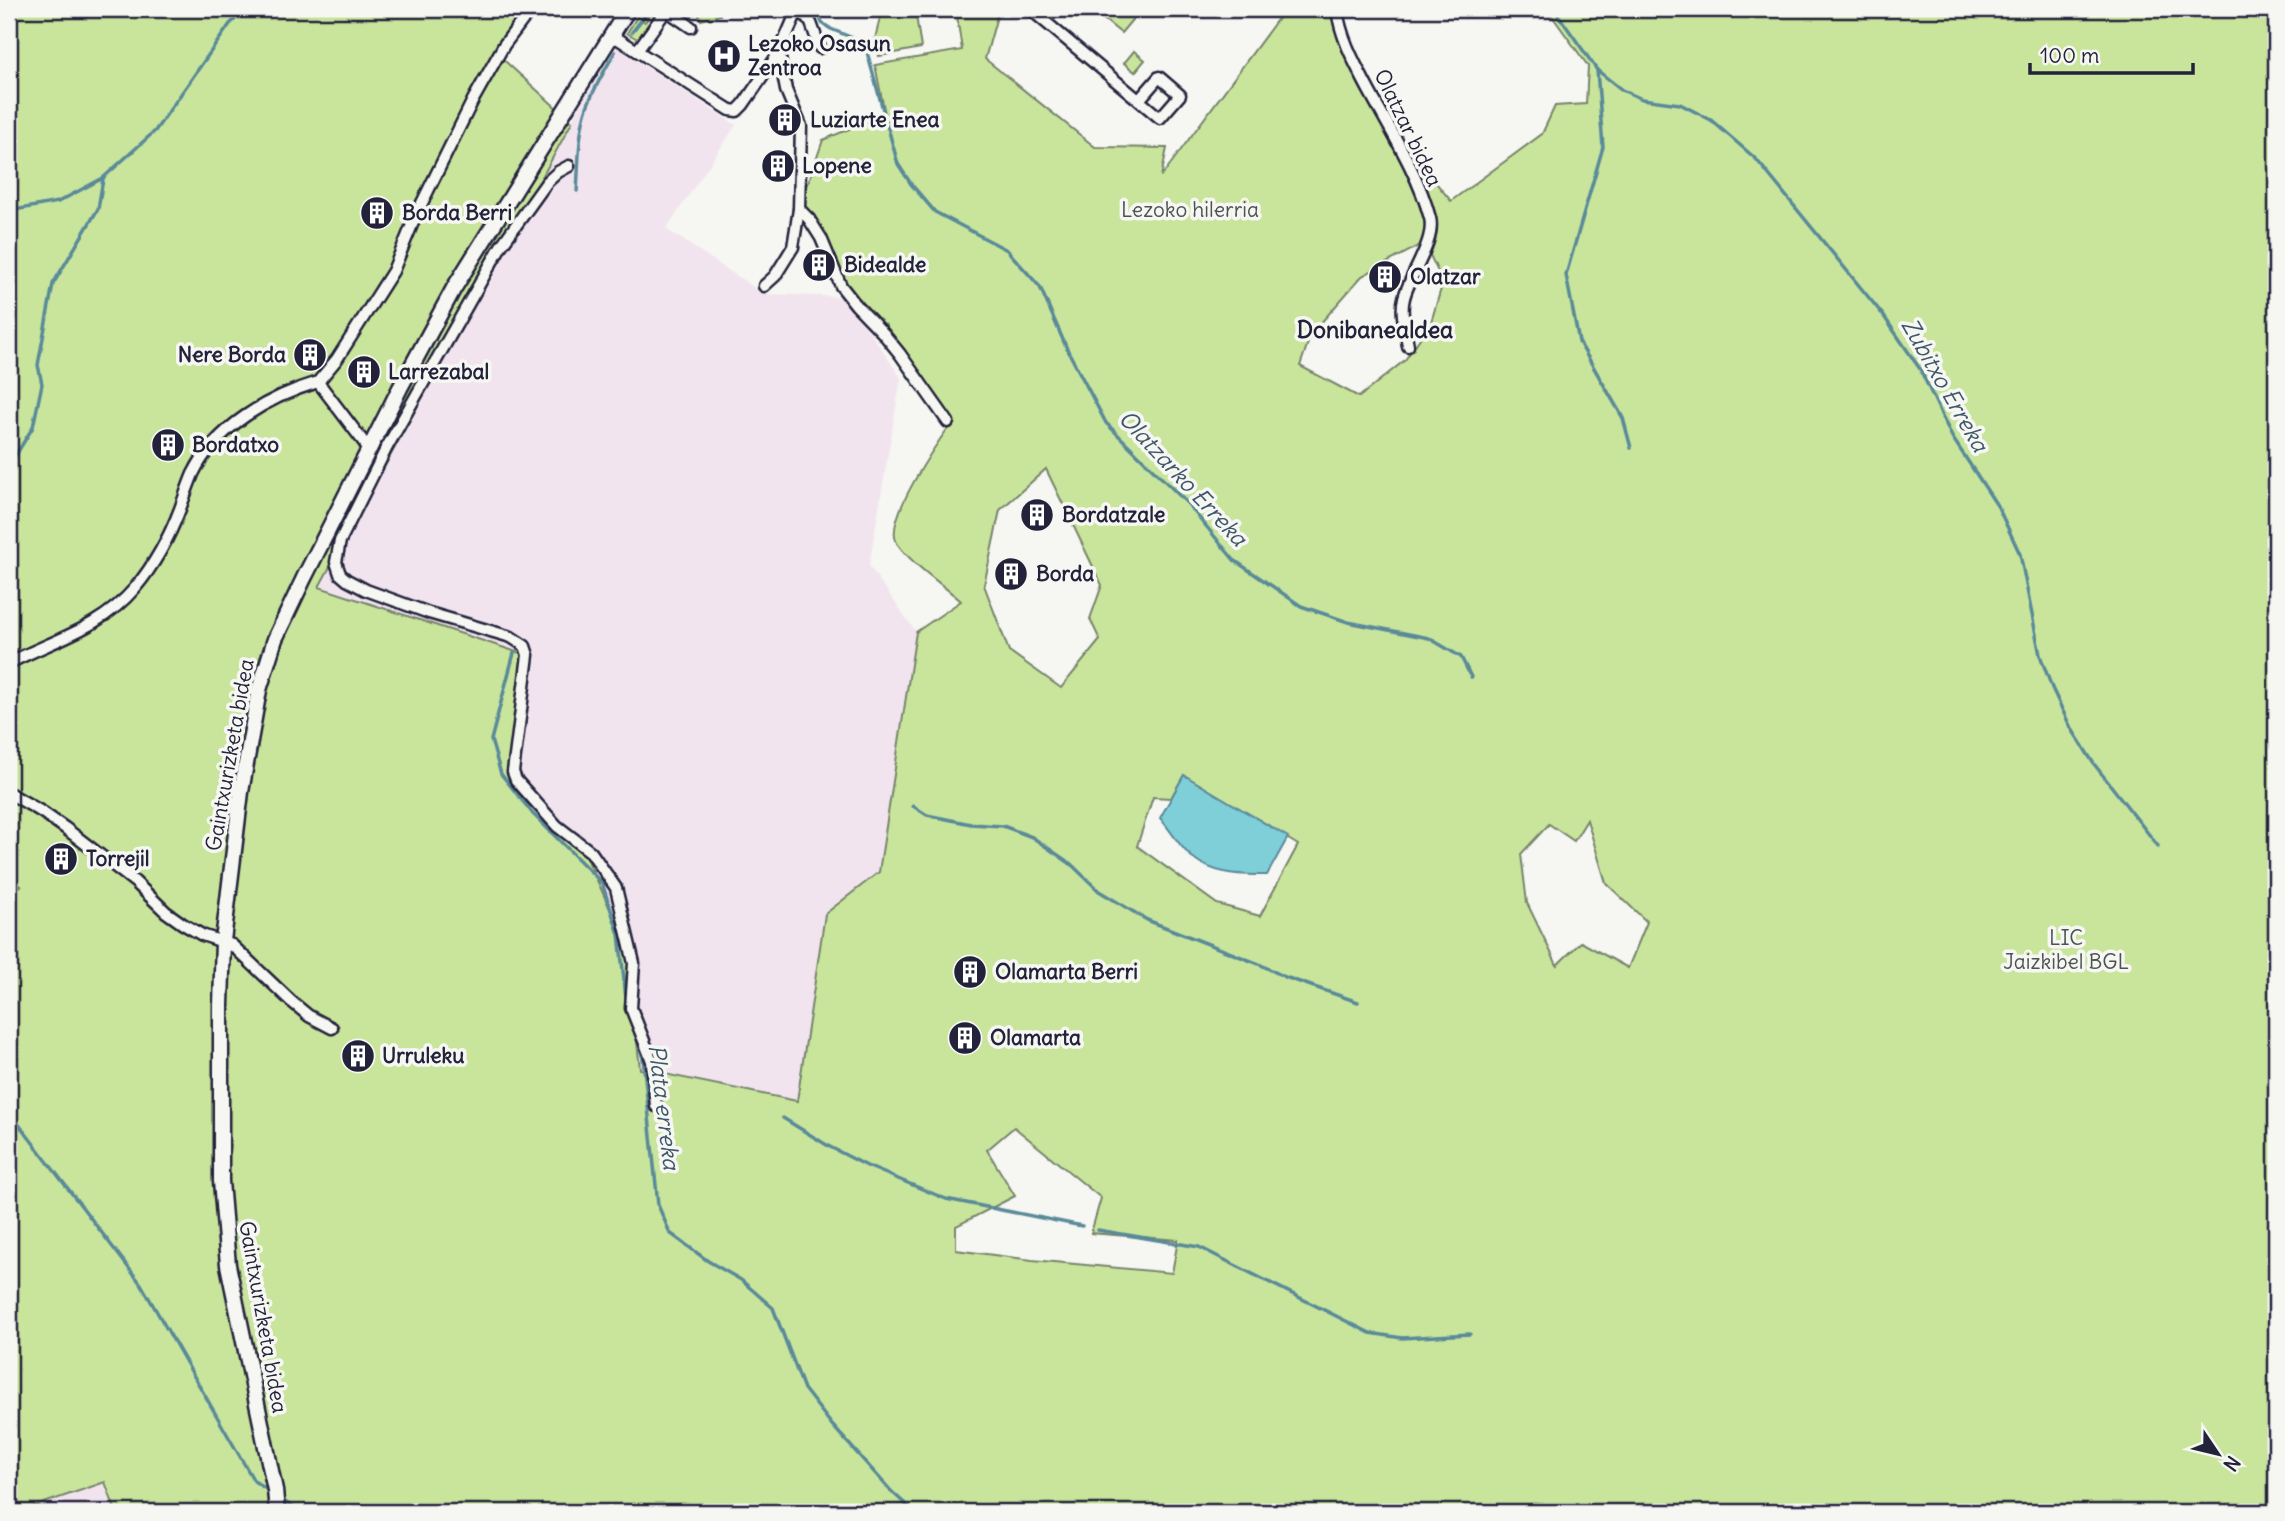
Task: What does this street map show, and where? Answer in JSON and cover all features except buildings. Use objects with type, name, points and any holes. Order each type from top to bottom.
[{"type":"main road","name":"Gaintxurizketa bidea","points":[[277,1512],[275,1490],[228,1265],[221,1181],[220,1032],[223,941],[241,792],[259,690],[267,662],[293,602],[369,449],[454,288],[628,9]]},
{"type":"street","points":[[9,663],[87,628],[115,608],[134,589],[159,555],[194,472],[209,447],[248,415],[282,396],[318,382],[337,359],[393,271],[416,215],[473,100],[504,45],[531,9]]},
{"type":"street","points":[[612,34],[734,111],[741,109],[779,53],[799,9],[811,23],[820,48]]},
{"type":"street","points":[[1030,9],[1139,100]]},
{"type":"street","name":"Olatzar bidea","points":[[1337,9],[1339,23],[1353,60],[1417,181],[1431,221],[1420,262],[1404,297],[1402,309],[1408,346]]},
{"type":"street","points":[[637,51],[665,12],[691,27]]},
{"type":"street","points":[[764,286],[775,276],[793,247],[799,209],[801,126],[786,90],[779,53]]},
{"type":"street","points":[[569,166],[547,182],[501,246],[387,447],[340,541],[336,562],[340,574],[366,590],[429,613],[494,630],[525,646],[528,655],[513,772],[516,780],[557,826],[590,852],[616,888],[634,963],[631,1008],[652,1061],[656,1106]]},
{"type":"street","points":[[799,209],[821,238],[842,286],[900,354],[948,422]]},
{"type":"street","points":[[318,382],[369,449]]},
{"type":"street","points":[[9,793],[67,830],[135,882],[166,912],[183,924],[202,935],[223,941],[240,952],[292,1002],[309,1016],[332,1028]]},
{"type":"shaded area","points":[[613,45],[736,125],[666,229],[764,294],[846,297],[901,378],[869,566],[916,632],[879,872],[825,914],[797,1101],[640,1069],[626,944],[586,856],[532,814],[512,773],[318,587]]},
{"type":"shaded area","points":[[105,1482],[116,1512],[18,1512]]},
{"type":"green space","points":[[9,9],[533,9],[496,53],[572,122],[319,587],[529,656],[512,773],[532,814],[586,856],[626,944],[640,1069],[797,1101],[825,914],[879,872],[916,632],[961,601],[902,550],[897,543],[895,532],[904,501],[951,424],[885,331],[886,325],[856,303],[801,204],[823,140],[885,114],[875,65],[962,50],[956,9],[999,9],[985,59],[1095,147],[1167,148],[1161,177],[1285,9],[1337,9],[1386,123],[1451,201],[1542,134],[1555,106],[1586,104],[1588,66],[1547,9],[2276,9],[2276,1512],[116,1512],[105,1482],[18,1512],[9,1512],[9,892],[21,886],[9,875]],"holes":[[[1424,243],[1443,282],[1431,322],[1405,360],[1359,397],[1300,366],[1311,334],[1362,276]],[[1046,469],[1102,585],[1090,619],[1100,640],[1061,688],[1009,651],[984,585],[1000,510]],[[1184,775],[1298,845],[1260,916],[1217,904],[1137,846],[1153,797],[1171,798]],[[1587,820],[1606,883],[1647,922],[1628,968],[1581,942],[1557,965],[1527,903],[1521,854],[1549,824],[1574,841]],[[1014,1127],[1101,1198],[1091,1233],[1178,1240],[1172,1273],[956,1250],[956,1226],[1015,1196],[987,1150]]]},
{"type":"green space","points":[[654,9],[660,9],[639,40],[627,33],[637,17],[645,22]]},
{"type":"green space","points":[[679,9],[719,9],[720,15],[701,20],[698,12],[691,16]]},
{"type":"green space","points":[[882,9],[915,9],[921,48],[879,56],[875,39]]},
{"type":"green space","points":[[1091,9],[1141,9],[1121,33]]},
{"type":"green space","points":[[1134,51],[1145,60],[1135,72],[1124,63]]},
{"type":"water","points":[[1184,775],[1288,837],[1267,875],[1218,871],[1200,863],[1184,849],[1160,818]]},
{"type":"waterway","points":[[9,211],[58,202],[103,178],[155,131],[230,24],[246,9]]},
{"type":"waterway","points":[[632,32],[650,9]]},
{"type":"waterway","name":"Olatzarko Erreka","points":[[817,9],[822,23],[855,39],[867,52],[898,164],[911,184],[935,212],[1007,250],[1040,287],[1067,349],[1106,423],[1187,503],[1234,560],[1301,606],[1348,622],[1429,638],[1461,657],[1471,677]]},
{"type":"waterway","name":"Zubitxo Erreka","points":[[1554,9],[1597,70],[1622,90],[1642,99],[1680,104],[1711,120],[1756,159],[1883,315],[1920,369],[1952,437],[1998,507],[2020,554],[2040,655],[2070,726],[2094,764],[2158,846]]},
{"type":"waterway","points":[[577,191],[584,117],[593,93],[615,52]]},
{"type":"waterway","points":[[1597,70],[1603,147],[1566,275],[1579,342],[1623,418],[1631,448]]},
{"type":"waterway","points":[[9,466],[33,427],[42,384],[38,365],[53,284],[98,209],[103,179]]},
{"type":"waterway","name":"Plata erreka","points":[[514,653],[491,740],[501,774],[533,814],[602,883],[619,934],[627,1007]]},
{"type":"waterway","points":[[913,806],[927,815],[971,824],[1003,826],[1032,837],[1071,864],[1099,891],[1147,920],[1285,977],[1358,1002]]},
{"type":"waterway","name":"Plata erreka","points":[[629,1015],[643,1058],[658,1205],[670,1233],[708,1261],[741,1280],[773,1308],[804,1389],[891,1491],[914,1512]]},
{"type":"waterway","points":[[9,1117],[17,1122],[141,1284],[254,1481],[266,1489]]},
{"type":"waterway","points":[[783,1118],[867,1166],[946,1199],[1082,1226]]},
{"type":"waterway","points":[[1098,1230],[1199,1247],[1370,1333],[1402,1338],[1470,1334]]},
{"type":"waterway","points":[[285,1502],[300,1512]]},
{"type":"place","name":"Lezoko Osasun Zentroa","points":[[724,56]]},
{"type":"place","name":"Luziarte Enea","points":[[785,120]]},
{"type":"place","name":"Lopene","points":[[778,166]]},
{"type":"place","name":"Borda Berri","points":[[377,213]]},
{"type":"place","name":"Bidealde","points":[[819,265]]},
{"type":"place","name":"Olatzar","points":[[1385,277]]},
{"type":"place","name":"Nere Borda","points":[[310,355]]},
{"type":"place","name":"Larrezabal","points":[[364,372]]},
{"type":"place","name":"Bordatxo","points":[[168,445]]},
{"type":"place","name":"Bordatzale","points":[[1037,515]]},
{"type":"place","name":"Borda","points":[[1011,574]]},
{"type":"place","name":"Torrejil","points":[[61,859]]},
{"type":"place","name":"Olamarta Berri","points":[[970,972]]},
{"type":"place","name":"Olamarta","points":[[965,1038]]},
{"type":"place","name":"Urruleku","points":[[358,1056]]},
{"type":"district","name":"Donibanealdea","points":[[1375,330]]},
{"type":"park label","name":"Lezoko hilerria","points":[[1190,210]]},
{"type":"park label","name":"LIC Jaizkibel BGL","points":[[2066,950]]}]
